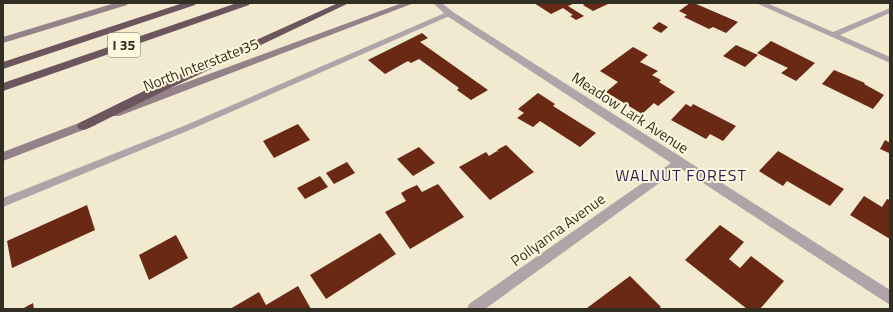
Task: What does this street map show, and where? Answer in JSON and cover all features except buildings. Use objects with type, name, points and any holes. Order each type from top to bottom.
[{"type":"highway","name":"I 35","points":[[3,66],[192,3]]},
{"type":"highway","name":"I 35","points":[[3,87],[246,3]]},
{"type":"highway","points":[[82,126],[154,91],[345,3]]},
{"type":"main road","points":[[3,40],[124,3]]},
{"type":"main road","name":"North Interstate 35","points":[[3,157],[410,3]]},
{"type":"street","name":"Meadow Lark Avenue","points":[[437,3],[450,14],[890,298]]},
{"type":"street","points":[[760,3],[890,60]]},
{"type":"street","points":[[833,35],[890,10]]},
{"type":"street","name":"Pollyanna Avenue","points":[[474,309],[679,163]]},
{"type":"lane","points":[[3,203],[182,130],[450,14]]},
{"type":"district","name":"WALNUT FOREST","points":[[681,175]]}]
